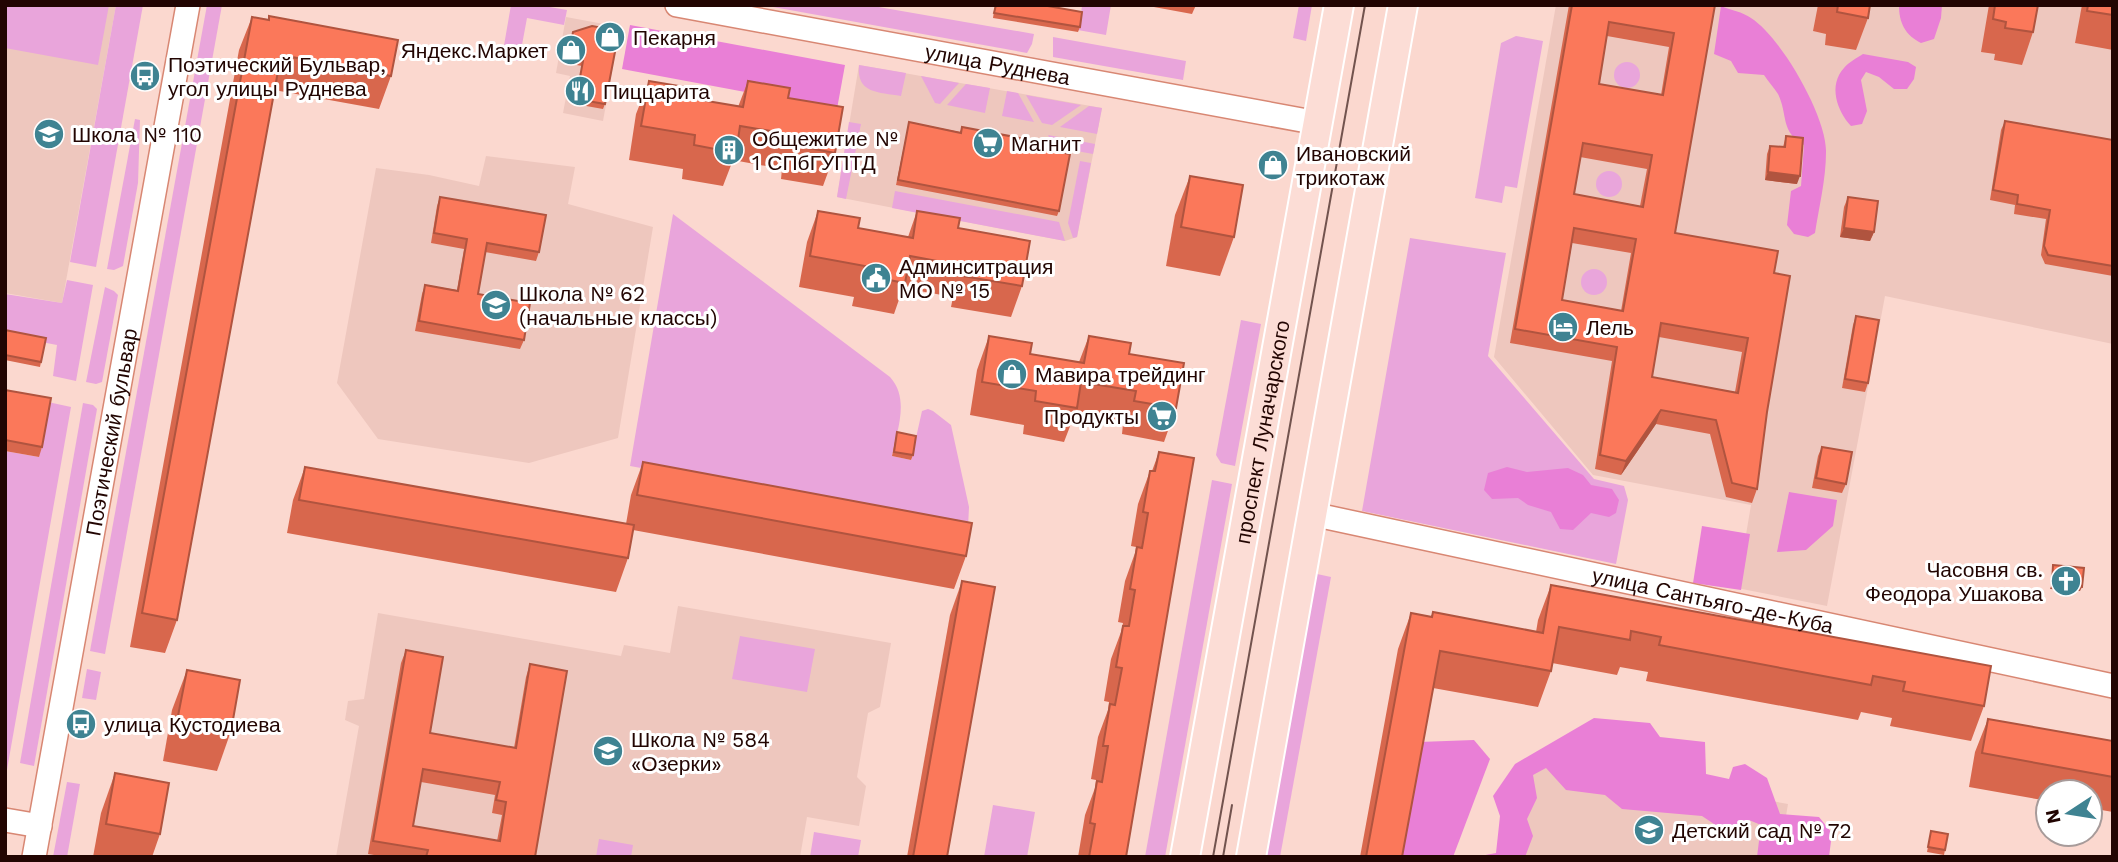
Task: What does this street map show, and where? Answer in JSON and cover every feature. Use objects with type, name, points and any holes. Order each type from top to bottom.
[{"type":"main road","name":"проспект Луначарского","points":[[1185,857],[1339,5]]},
{"type":"main road","points":[[1251,857],[1403,5]]},
{"type":"street","name":"Поэтический бульвар","points":[[34,857],[188,5]]},
{"type":"street","name":"улица Руднева","points":[[677,5],[1318,123]]},
{"type":"street","name":"улица Сантьяго-де-Куба","points":[[1312,514],[2113,686]]},
{"type":"street","points":[[5,820],[40,826]]},
{"type":"shaded area","name":"Школа № 110","points":[[5,5],[116,5],[62,303],[5,293]]},
{"type":"shaded area","points":[[5,5],[109,5],[98,65],[5,48]]},
{"type":"shaded area","points":[[116,5],[143,5],[96,267],[70,262]]},
{"type":"shaded area","points":[[207,5],[222,5],[105,654],[90,651]]},
{"type":"shaded area","points":[[511,5],[538,5],[567,10],[564,25],[527,18],[519,61],[502,57]]},
{"type":"shaded area","points":[[762,5],[867,5],[1034,34],[1027,53]]},
{"type":"shaded area","points":[[1082,5],[1111,5],[1106,35],[1055,26],[1081,15]]},
{"type":"shaded area","points":[[1299,5],[1312,5],[1306,41],[1293,38]]},
{"type":"shaded area","points":[[1556,5],[2113,5],[2113,344],[1885,296],[1827,606],[1737,588],[1751,505],[1593,475],[1494,357]]},
{"type":"shaded area","points":[[1899,5],[1942,5],[1934,39],[1921,43],[1911,36],[1902,23]]},
{"type":"shaded area","points":[[1721,6],[1751,18],[1776,42],[1800,79],[1819,119],[1826,152],[1825,172],[1815,233],[1808,237],[1794,234],[1787,225],[1791,191],[1801,186],[1804,145],[1791,134],[1778,94],[1764,75],[1738,73],[1731,61],[1714,54]]},
{"type":"shaded area","points":[[566,17],[620,27],[603,121],[563,113],[570,76],[556,73]]},
{"type":"shaded area","points":[[630,25],[845,65],[837,109],[622,69]]},
{"type":"shaded area","points":[[1516,36],[1543,41],[1517,188],[1505,186],[1502,203],[1475,198],[1501,43]]},
{"type":"shaded area","points":[[1053,37],[1186,61],[1183,80],[1053,57]]},
{"type":"shaded area","points":[[1863,54],[1908,62],[1916,67],[1914,79],[1907,89],[1894,89],[1879,77],[1866,72],[1861,80],[1867,111],[1862,124],[1851,126],[1838,106],[1836,82],[1846,66]]},
{"type":"shaded area","points":[[1627,62],[1636,66],[1640,75],[1636,84],[1627,88],[1618,84],[1614,75],[1618,66]]},
{"type":"shaded area","points":[[859,65],[1102,108],[1077,237],[1065,241],[837,197]]},
{"type":"shaded area","points":[[859,65],[906,73],[901,96],[877,92],[865,86],[861,82]]},
{"type":"shaded area","points":[[921,76],[959,83],[940,104],[935,103]]},
{"type":"shaded area","points":[[966,84],[990,88],[985,113],[947,105]]},
{"type":"shaded area","points":[[1007,91],[1018,93],[1034,122],[1002,116]]},
{"type":"shaded area","points":[[1026,95],[1081,105],[1052,125],[1042,123]]},
{"type":"shaded area","points":[[1089,106],[1102,108],[1097,134],[1060,127]]},
{"type":"shaded area","points":[[135,119],[140,120],[138,183],[123,266],[114,270],[107,269]]},
{"type":"shaded area","points":[[849,122],[861,124],[846,199],[837,197]]},
{"type":"shaded area","points":[[1048,135],[1095,144],[1093,154],[1055,147]]},
{"type":"shaded area","name":"Школа № 62 (начальные классы)","points":[[486,156],[575,167],[568,204],[653,227],[618,438],[529,463],[378,439],[337,383],[376,168],[429,175],[479,186]]},
{"type":"shaded area","points":[[1080,161],[1091,163],[1077,237],[1073,238],[1068,223]]},
{"type":"shaded area","points":[[1609,171],[1618,175],[1622,184],[1618,193],[1609,197],[1600,193],[1596,184],[1600,175]]},
{"type":"shaded area","points":[[895,191],[1059,222],[1065,241],[892,208]]},
{"type":"shaded area","points":[[673,214],[890,377],[896,386],[901,405],[892,456],[911,460],[922,411],[933,411],[951,425],[969,507],[968,527],[630,466]]},
{"type":"shaded area","points":[[1410,238],[1506,253],[1488,356],[1594,479],[1624,486],[1628,500],[1616,564],[1362,511]]},
{"type":"shaded area","points":[[1594,269],[1603,273],[1607,282],[1603,291],[1594,295],[1585,291],[1581,282],[1585,273]]},
{"type":"shaded area","points":[[67,280],[93,285],[76,381],[53,376],[57,345],[5,335],[5,294],[62,303]]},
{"type":"shaded area","points":[[105,287],[118,295],[102,382],[96,384],[86,382]]},
{"type":"shaded area","points":[[1241,320],[1261,324],[1235,466],[1221,463],[1216,455]]},
{"type":"shaded area","points":[[48,402],[71,407],[5,781],[5,451],[39,457]]},
{"type":"shaded area","points":[[83,403],[93,405],[97,409],[34,766],[20,763]]},
{"type":"shaded area","points":[[1507,467],[1527,472],[1568,468],[1583,475],[1591,485],[1612,489],[1619,500],[1616,513],[1609,517],[1591,513],[1573,530],[1560,529],[1551,512],[1528,505],[1518,498],[1492,499],[1484,490],[1488,473]]},
{"type":"shaded area","points":[[1212,480],[1232,484],[1165,857],[1145,857]]},
{"type":"shaded area","points":[[1789,492],[1837,500],[1833,526],[1806,550],[1777,552]]},
{"type":"shaded area","points":[[1702,526],[1750,534],[1741,590],[1693,583]]},
{"type":"shaded area","points":[[1317,574],[1331,577],[1280,857],[1266,857]]},
{"type":"shaded area","name":"Школа № 584 «Озерки»","points":[[678,606],[891,643],[880,707],[868,713],[857,777],[866,786],[859,826],[807,817],[800,857],[336,857],[359,726],[345,720],[348,701],[364,699],[378,613],[621,656],[624,645],[670,653]]},
{"type":"shaded area","points":[[740,636],[815,649],[807,692],[732,679]]},
{"type":"shaded area","points":[[87,669],[101,672],[96,700],[82,698]]},
{"type":"shaded area","points":[[1594,718],[1650,723],[1660,737],[1705,742],[1706,774],[1729,779],[1733,767],[1745,764],[1767,778],[1780,814],[1819,817],[1832,833],[1829,857],[1757,857],[1761,825],[1749,820],[1741,832],[1732,836],[1702,816],[1622,809],[1605,795],[1566,790],[1546,768],[1533,775],[1537,798],[1527,819],[1533,836],[1525,857],[1475,857],[1496,853],[1500,816],[1493,796],[1515,764]]},
{"type":"shaded area","points":[[1474,740],[1490,759],[1453,857],[1398,857],[1419,742]]},
{"type":"shaded area","name":"Детский сад № 72","points":[[1528,758],[1788,804],[1779,857],[1509,857]]},
{"type":"shaded area","points":[[67,782],[80,784],[67,857],[53,857]]},
{"type":"shaded area","points":[[993,805],[1035,812],[1027,857],[984,857]]},
{"type":"shaded area","points":[[814,832],[861,840],[858,857],[810,857]]},
{"type":"shaded area","points":[[599,839],[633,845],[631,857],[596,857]]},
{"type":"building","points":[[996,5],[1042,5],[1082,12],[1080,27],[994,13]]},
{"type":"building","points":[[1572,5],[1715,5],[1675,233],[1778,251],[1774,273],[1790,276],[1757,489],[1732,483],[1716,420],[1661,410],[1626,461],[1600,455],[1617,347],[1515,329]],"holes":[[[1609,22],[1674,33],[1663,95],[1599,84]],[[1583,143],[1652,155],[1643,207],[1574,194]],[[1574,228],[1636,239],[1623,311],[1562,300]],[[1661,323],[1748,338],[1738,393],[1652,377]]]},
{"type":"building","points":[[1838,5],[1870,5],[1868,18],[1837,12]]},
{"type":"building","points":[[1995,5],[2038,5],[2033,32],[2005,28],[2006,22],[1993,19]]},
{"type":"building","points":[[2088,5],[2113,5],[2113,15],[2087,11]]},
{"type":"building","points":[[269,16],[398,40],[391,76],[281,55],[177,620],[142,613],[252,17],[269,20]]},
{"type":"building","points":[[592,26],[619,31],[605,104],[576,99],[583,61],[568,58],[573,32]]},
{"type":"building","points":[[649,81],[691,88],[689,98],[743,107],[748,81],[790,88],[788,98],[843,107],[835,153],[793,145],[795,135],[740,126],[736,153],[694,145],[695,135],[641,126]]},
{"type":"building","points":[[2005,121],[2113,140],[2113,266],[2048,255],[2044,246],[2050,210],[2017,204],[2018,195],[1993,190]]},
{"type":"building","points":[[909,122],[961,133],[962,127],[1020,138],[1018,144],[1070,154],[1059,211],[898,180]]},
{"type":"building","points":[[1786,136],[1803,138],[1800,176],[1768,172],[1770,146],[1785,147]]},
{"type":"building","points":[[1190,176],[1243,185],[1234,237],[1181,227]]},
{"type":"building","points":[[440,197],[546,215],[539,252],[487,243],[478,294],[530,303],[524,340],[419,321],[425,285],[458,291],[467,239],[434,233]]},
{"type":"building","points":[[1848,197],[1878,201],[1874,232],[1844,228]]},
{"type":"building","points":[[818,211],[860,218],[858,228],[913,238],[917,211],[960,218],[958,228],[1030,241],[1022,286],[962,276],[964,266],[910,256],[905,283],[863,275],[865,266],[810,256]]},
{"type":"building","points":[[1856,316],[1879,320],[1868,383],[1845,379]]},
{"type":"building","points":[[5,330],[46,338],[41,362],[5,355]]},
{"type":"building","points":[[989,336],[1032,343],[1030,354],[1084,363],[1089,336],[1131,343],[1129,354],[1184,363],[1176,408],[1134,401],[1136,391],[1081,382],[1077,408],[1035,401],[1036,391],[982,382]]},
{"type":"building","points":[[5,390],[51,398],[42,447],[5,440]]},
{"type":"building","points":[[897,432],[916,436],[913,455],[894,452]]},
{"type":"building","points":[[1822,447],[1852,452],[1846,484],[1816,478]]},
{"type":"building","points":[[1159,452],[1194,458],[1126,857],[1089,857],[1095,824],[1090,823],[1097,781],[1102,782],[1108,746],[1103,746],[1110,704],[1115,705],[1122,668],[1116,667],[1123,626],[1129,626],[1135,590],[1130,589],[1137,547],[1142,548],[1148,513],[1143,512],[1150,471],[1155,471]]},
{"type":"building","points":[[643,462],[972,523],[966,556],[637,495]]},
{"type":"building","points":[[305,467],[634,525],[628,558],[299,500]]},
{"type":"building","name":"Часовня св. Феодора Ушакова","points":[[2053,565],[2084,568],[2082,587],[2052,584]]},
{"type":"building","points":[[962,581],[995,587],[947,857],[913,857]]},
{"type":"building","points":[[1551,585],[1991,666],[1984,706],[1903,691],[1905,682],[1873,676],[1871,685],[1659,645],[1661,637],[1631,631],[1630,640],[1559,627],[1551,671],[1440,651],[1402,857],[1366,857],[1411,613],[1432,617],[1433,612],[1543,633]]},
{"type":"building","points":[[406,650],[443,657],[430,733],[516,748],[530,664],[567,671],[535,857],[426,857],[428,850],[373,841]],"holes":[[[423,769],[500,782],[496,800],[506,802],[500,841],[413,826]]]},
{"type":"building","points":[[187,670],[240,680],[231,731],[177,721]]},
{"type":"building","points":[[1988,719],[2113,741],[2113,777],[1982,753]]},
{"type":"building","points":[[115,773],[169,783],[160,834],[106,824]]},
{"type":"building","points":[[1931,831],[1948,834],[1945,850],[1928,847]]},
{"type":"tram line","points":[[1213,857],[1365,5]]},
{"type":"tram line","points":[[1223,857],[1232,805]]},
{"type":"place","name":"Пекарня","points":[[610,37]]},
{"type":"place","name":"Яндекс.Маркет","points":[[571,50]]},
{"type":"place","name":"Поэтический Бульвар, угол улицы Руднева","points":[[145,76]]},
{"type":"place","name":"Пиццарита","points":[[580,91]]},
{"type":"place","name":"Школа № 110","points":[[49,134]]},
{"type":"place","name":"Магнит","points":[[988,143]]},
{"type":"place","name":"Общежитие № 1 СПбГУПТД","points":[[729,150]]},
{"type":"place","name":"Ивановский трикотаж","points":[[1273,165]]},
{"type":"place","name":"Админситрация МО № 15","points":[[876,278]]},
{"type":"place","name":"Школа № 62 (начальные классы)","points":[[496,305]]},
{"type":"place","name":"Лель","points":[[1563,327]]},
{"type":"place","name":"Мавира трейдинг","points":[[1012,374]]},
{"type":"place","name":"Продукты","points":[[1162,416]]},
{"type":"place","name":"Часовня св. Феодора Ушакова","points":[[2066,581]]},
{"type":"place","name":"улица Кустодиева","points":[[81,724]]},
{"type":"place","name":"Школа № 584 «Озерки»","points":[[608,751]]},
{"type":"place","name":"Детский сад № 72","points":[[1649,830]]}]
